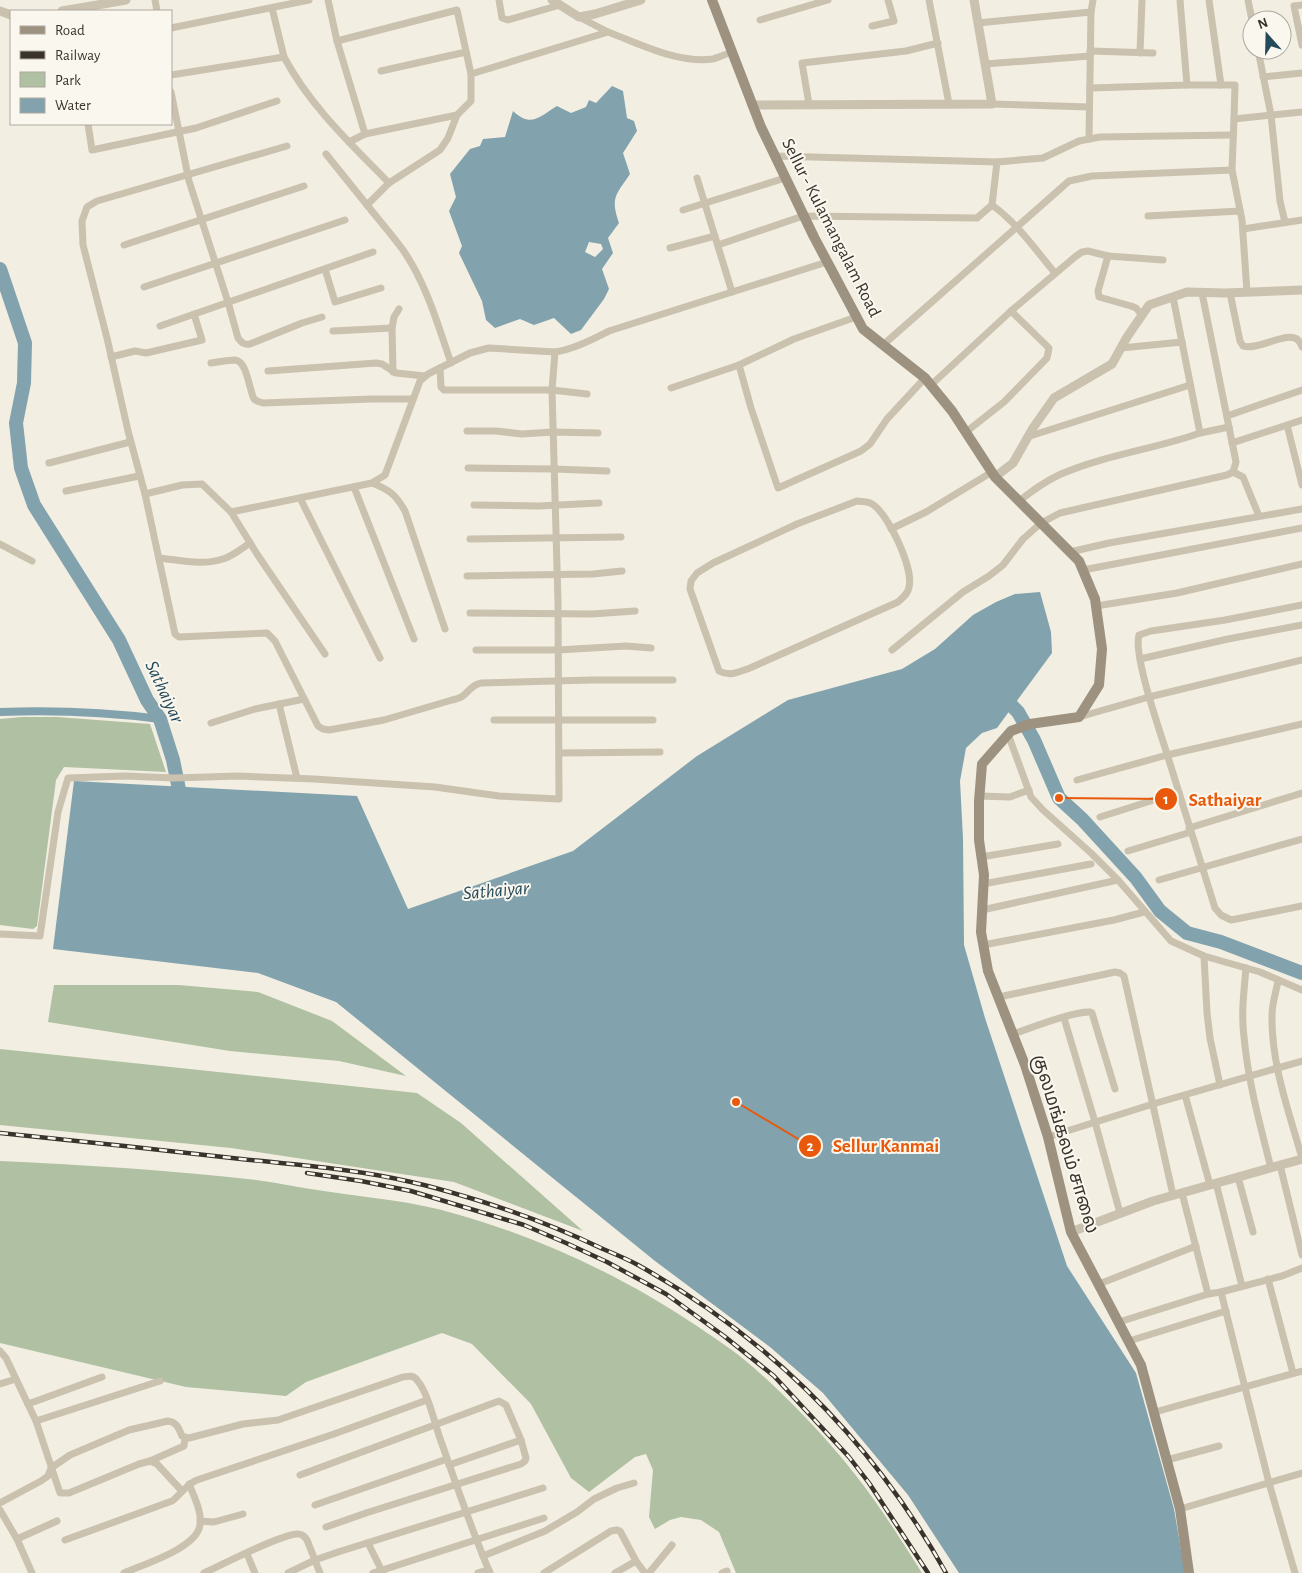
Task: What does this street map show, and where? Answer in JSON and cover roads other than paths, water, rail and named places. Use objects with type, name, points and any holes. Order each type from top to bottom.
[{"type":"main road","name":"Sellur - Kulamangalam Road","points":[[712,0],[752,104],[785,178],[863,330],[928,381],[952,411],[994,474],[1079,561],[1095,599],[1102,649],[1099,686],[1079,717]]},
{"type":"main road","name":"குலமங்கலம் சாலை","points":[[1079,717],[1030,724],[1010,732],[982,764],[978,840],[984,875],[981,932],[988,971],[1025,1065],[1048,1137],[1071,1232],[1141,1364],[1180,1509],[1189,1573]]},
{"type":"street","points":[[68,10],[126,0]]},
{"type":"street","points":[[172,28],[309,0]]},
{"type":"street","points":[[328,0],[337,40],[364,134]]},
{"type":"street","points":[[499,0],[502,18],[508,20],[556,2],[608,32],[677,57],[698,60],[715,58],[732,52]]},
{"type":"street","points":[[579,17],[640,0]]},
{"type":"street","points":[[760,20],[828,0]]},
{"type":"street","points":[[872,26],[894,21],[888,0]]},
{"type":"street","points":[[929,0],[949,104]]},
{"type":"street","points":[[974,0],[992,104]]},
{"type":"street","points":[[1089,139],[1091,12],[1093,0]]},
{"type":"street","points":[[1140,53],[1142,0]]},
{"type":"street","points":[[1180,0],[1187,85]]},
{"type":"street","points":[[1209,0],[1221,85]]},
{"type":"street","points":[[1296,4],[1302,40]]},
{"type":"street","points":[[272,8],[284,57],[291,69],[316,106],[389,183]]},
{"type":"street","points":[[337,40],[457,10],[471,74],[471,101],[456,115],[448,138],[440,150],[389,183],[367,206]]},
{"type":"street","points":[[978,23],[1091,12]]},
{"type":"street","points":[[471,74],[608,32]]},
{"type":"street","points":[[809,104],[802,63],[906,51],[938,43]]},
{"type":"street","points":[[381,71],[466,52]]},
{"type":"street","points":[[985,64],[1090,54],[1152,53]]},
{"type":"street","points":[[172,75],[284,57]]},
{"type":"street","points":[[1260,60],[1271,115],[1280,201],[1285,222]]},
{"type":"street","points":[[1263,76],[1302,73]]},
{"type":"street","points":[[1090,88],[1235,84],[1232,170],[1240,211],[1247,292]]},
{"type":"street","points":[[172,97],[188,176],[238,338],[246,345],[322,317]]},
{"type":"street","points":[[88,125],[92,150],[196,128],[277,101]]},
{"type":"street","points":[[752,104],[992,104],[1090,107]]},
{"type":"street","points":[[1234,119],[1302,112]]},
{"type":"street","points":[[349,142],[364,134],[456,115]]},
{"type":"street","points":[[775,156],[997,162],[1043,158],[1079,141],[1100,136],[1233,135]]},
{"type":"street","points":[[287,146],[97,201],[87,207],[82,221],[83,245],[130,442],[145,494],[176,636],[267,632],[275,641],[318,726],[329,730],[384,720],[441,704],[461,697],[476,684],[673,680]]},
{"type":"street","points":[[326,154],[404,251],[431,307],[451,363]]},
{"type":"street","points":[[718,245],[804,216],[977,218],[992,205],[997,162]]},
{"type":"street","points":[[883,345],[1069,181],[1092,176],[1232,170]]},
{"type":"street","points":[[697,178],[732,292]]},
{"type":"street","points":[[682,210],[785,178]]},
{"type":"street","points":[[124,245],[304,186]]},
{"type":"street","points":[[992,205],[1018,227],[1055,273]]},
{"type":"street","points":[[1148,216],[1240,211]]},
{"type":"street","points":[[144,287],[345,220]]},
{"type":"street","points":[[1242,229],[1302,220]]},
{"type":"street","points":[[670,248],[715,236]]},
{"type":"street","points":[[739,365],[751,408],[778,488],[861,452],[870,444],[887,419],[928,381],[1082,252],[1088,251],[1108,256],[1163,260]]},
{"type":"street","points":[[160,326],[373,252]]},
{"type":"street","points":[[1108,256],[1098,291],[1099,297],[1136,308],[1142,315]]},
{"type":"street","points":[[231,512],[372,484],[384,475],[420,381],[440,368],[470,353],[490,348],[555,352],[567,350],[609,331],[827,262]]},
{"type":"street","points":[[324,269],[335,302],[381,288]]},
{"type":"street","points":[[892,529],[1013,463],[1054,398],[1112,364],[1149,305],[1187,292],[1230,293],[1302,290]]},
{"type":"street","points":[[892,650],[963,592],[1003,565],[1023,539],[1041,523],[1060,513],[1227,475],[1233,472],[1236,462],[1202,293]]},
{"type":"street","points":[[1230,293],[1240,341],[1243,346],[1249,348],[1256,347],[1287,337],[1293,337],[1298,339],[1302,347]]},
{"type":"street","points":[[1173,297],[1200,433]]},
{"type":"street","points":[[393,372],[392,328],[394,317],[399,309]]},
{"type":"street","points":[[966,432],[1004,402],[1047,358],[1048,348],[1011,311]]},
{"type":"street","points":[[111,357],[135,351],[146,353],[202,340],[194,314]]},
{"type":"street","points":[[671,388],[739,365],[794,340],[856,317]]},
{"type":"street","points":[[333,331],[392,328]]},
{"type":"street","points":[[1121,348],[1182,342]]},
{"type":"street","points":[[0,934],[40,936],[58,812],[68,778],[238,776],[297,778],[435,787],[499,796],[559,799],[558,613],[552,390],[555,352]]},
{"type":"street","points":[[211,363],[236,360],[240,362],[244,366],[254,399],[264,403],[413,399]]},
{"type":"street","points":[[268,371],[376,363],[382,364],[393,372],[402,375],[426,376]]},
{"type":"street","points":[[440,368],[441,387],[444,390],[552,390],[587,394]]},
{"type":"street","points":[[1028,437],[1190,385]]},
{"type":"street","points":[[1227,416],[1302,390]]},
{"type":"street","points":[[1232,443],[1302,420]]},
{"type":"street","points":[[1287,426],[1302,485]]},
{"type":"street","points":[[1019,501],[1039,485],[1061,474],[1200,433],[1229,427]]},
{"type":"street","points":[[467,431],[496,431],[522,434],[553,432],[598,433]]},
{"type":"street","points":[[49,463],[130,442]]},
{"type":"street","points":[[468,468],[607,471]]},
{"type":"street","points":[[1233,472],[1243,477],[1259,516]]},
{"type":"street","points":[[66,492],[139,476]]},
{"type":"street","points":[[145,494],[182,485],[202,484],[231,512],[325,654]]},
{"type":"street","points":[[372,484],[389,491],[398,498],[405,512],[445,629]]},
{"type":"street","points":[[354,487],[414,639]]},
{"type":"street","points":[[300,498],[380,658]]},
{"type":"street","points":[[857,501],[870,502],[878,508],[886,516],[892,529],[910,575],[910,586],[907,593],[898,602],[736,674],[726,675],[719,671],[690,589],[691,581],[697,573],[797,524],[857,501]]},
{"type":"street","points":[[474,505],[599,504]]},
{"type":"street","points":[[1070,552],[1109,543],[1259,516],[1271,516],[1302,509]]},
{"type":"street","points":[[1082,570],[1302,528]]},
{"type":"street","points":[[470,540],[620,537]]},
{"type":"street","points":[[159,558],[200,563],[216,561],[230,556],[250,543]]},
{"type":"street","points":[[0,544],[32,561]]},
{"type":"street","points":[[1096,606],[1177,593],[1302,564]]},
{"type":"street","points":[[467,576],[593,574],[622,571]]},
{"type":"street","points":[[1302,605],[1225,620],[1145,632],[1140,635],[1138,640],[1140,659],[1149,696],[1215,908],[1221,915],[1231,920],[1302,906]]},
{"type":"street","points":[[470,613],[592,614],[635,611]]},
{"type":"street","points":[[1140,659],[1302,625]]},
{"type":"street","points":[[476,650],[558,650],[626,646],[651,648]]},
{"type":"street","points":[[1079,717],[1149,696],[1302,660]]},
{"type":"street","points":[[211,723],[255,709],[304,699]]},
{"type":"street","points":[[279,704],[297,778]]},
{"type":"street","points":[[494,720],[653,720]]},
{"type":"street","points":[[1077,780],[1167,755],[1302,724]]},
{"type":"street","points":[[1010,732],[1031,797],[1042,810],[1091,853],[1118,880],[1171,941],[1204,956],[1260,972],[1302,990]]},
{"type":"street","points":[[559,753],[660,752]]},
{"type":"street","points":[[979,796],[1010,797],[1028,790]]},
{"type":"street","points":[[1100,817],[1179,792]]},
{"type":"street","points":[[1128,851],[1302,793]]},
{"type":"street","points":[[1159,880],[1302,839]]},
{"type":"street","points":[[981,857],[1058,844]]},
{"type":"street","points":[[983,884],[1091,864]]},
{"type":"street","points":[[982,910],[1118,880]]},
{"type":"street","points":[[983,945],[1114,920],[1144,912]]},
{"type":"street","points":[[1204,956],[1210,1038],[1220,1085]]},
{"type":"street","points":[[1246,968],[1242,1011],[1244,1037],[1249,1077],[1271,1168]]},
{"type":"street","points":[[999,997],[1115,972],[1124,976],[1153,1104],[1178,1194],[1196,1246],[1208,1294]]},
{"type":"street","points":[[1071,1232],[1153,1201],[1302,1159],[1277,1069],[1272,1030],[1272,1013],[1278,981]]},
{"type":"street","points":[[1013,1034],[1086,1011],[1092,1013],[1115,1089]]},
{"type":"street","points":[[1064,1018],[1120,1213]]},
{"type":"street","points":[[1048,1137],[1153,1104],[1302,1062]]},
{"type":"street","points":[[1185,1095],[1242,1286]]},
{"type":"street","points":[[1280,1165],[1302,1255]]},
{"type":"street","points":[[1238,1177],[1253,1232]]},
{"type":"street","points":[[1099,1284],[1196,1246]]},
{"type":"street","points":[[1119,1322],[1208,1294],[1301,1272]]},
{"type":"street","points":[[1268,1279],[1293,1373]]},
{"type":"street","points":[[1220,1292],[1246,1387],[1269,1483],[1295,1573]]},
{"type":"street","points":[[1129,1341],[1226,1311]]},
{"type":"street","points":[[0,1351],[6,1358],[36,1421],[60,1493],[69,1493],[150,1461],[184,1446],[185,1438]]},
{"type":"street","points":[[1155,1412],[1302,1370]]},
{"type":"street","points":[[185,1438],[243,1424],[278,1420],[403,1377],[411,1376],[416,1378],[427,1400],[456,1485],[490,1571],[478,1573]]},
{"type":"street","points":[[28,1404],[102,1377]]},
{"type":"street","points":[[0,1384],[16,1379]]},
{"type":"street","points":[[36,1421],[160,1381]]},
{"type":"street","points":[[65,1540],[172,1501],[189,1484],[198,1480],[427,1400]]},
{"type":"street","points":[[300,1474],[501,1402],[506,1405],[521,1440],[526,1458],[521,1464],[326,1527]]},
{"type":"street","points":[[0,1503],[41,1481],[48,1476],[51,1468],[70,1455],[130,1430],[168,1421],[176,1424],[185,1438]]},
{"type":"street","points":[[315,1505],[521,1440]]},
{"type":"street","points":[[1167,1460],[1219,1446]]},
{"type":"street","points":[[150,1461],[157,1464],[182,1491]]},
{"type":"street","points":[[1180,1509],[1302,1473]]},
{"type":"street","points":[[483,1556],[545,1531],[578,1512],[594,1499],[634,1482]]},
{"type":"street","points":[[124,1573],[183,1548],[196,1535],[200,1521],[197,1505],[189,1484]]},
{"type":"street","points":[[288,1573],[315,1560],[368,1542],[543,1488]]},
{"type":"street","points":[[0,1510],[32,1573]]},
{"type":"street","points":[[200,1521],[214,1522],[243,1514]]},
{"type":"street","points":[[374,1573],[382,1572],[544,1518]]},
{"type":"street","points":[[16,1539],[57,1521]]},
{"type":"street","points":[[544,1573],[616,1530],[620,1531],[624,1536],[636,1561],[645,1573]]},
{"type":"street","points":[[204,1573],[283,1537],[300,1534],[307,1540],[320,1573]]},
{"type":"street","points":[[368,1542],[382,1572]]},
{"type":"street","points":[[650,1573],[672,1545]]},
{"type":"street","points":[[247,1554],[255,1573]]},
{"type":"street","points":[[615,1573],[636,1561]]},
{"type":"water","points":[[612,86],[623,91],[627,118],[634,121],[637,131],[623,153],[630,174],[616,197],[615,207],[619,223],[608,238],[613,253],[602,269],[609,289],[604,299],[581,330],[571,334],[554,318],[534,325],[520,319],[495,328],[486,320],[482,301],[459,253],[462,246],[449,211],[456,197],[450,174],[470,149],[480,146],[483,139],[505,137],[513,111],[519,116],[530,120],[540,117],[557,106],[571,113],[586,107],[589,100],[596,103]],"holes":[[[589,242],[601,244],[603,249],[595,257],[585,252]]]},
{"type":"water","points":[[1040,592],[1051,632],[1052,653],[997,728],[982,733],[966,748],[960,781],[963,838],[964,945],[985,1018],[1067,1266],[1136,1373],[1174,1509],[1185,1573],[959,1573],[908,1495],[823,1393],[770,1347],[655,1261],[336,1002],[258,973],[53,949],[74,781],[357,796],[408,909],[573,851],[697,756],[788,700],[902,669],[935,649],[973,615],[996,602],[1015,594]]},
{"type":"waterway","name":"Sathaiyar","points":[[0,269],[25,343],[24,383],[16,423],[21,468],[34,505],[119,640],[147,700],[160,719],[173,760],[182,804]]},
{"type":"waterway","name":"Sathaiyar","points":[[997,699],[1012,706],[1018,712],[1034,740],[1059,798],[1082,819],[1136,878],[1160,911],[1187,933],[1221,942],[1302,973]]},
{"type":"waterway","points":[[0,712],[80,712],[160,719]]},
{"type":"railway","points":[[0,1133],[326,1168],[420,1184],[511,1211],[558,1229],[638,1265],[686,1294],[731,1325],[774,1360],[814,1397],[851,1437],[886,1480],[917,1525],[946,1573]]},
{"type":"railway","points":[[307,1173],[411,1191],[524,1225],[607,1262],[666,1294],[724,1336],[774,1376],[849,1457],[869,1483],[928,1573]]},
{"type":"place","name":"Sathaiyar","points":[[1059,798]]},
{"type":"place","name":"Sellur Kanmai","points":[[736,1102]]}]
